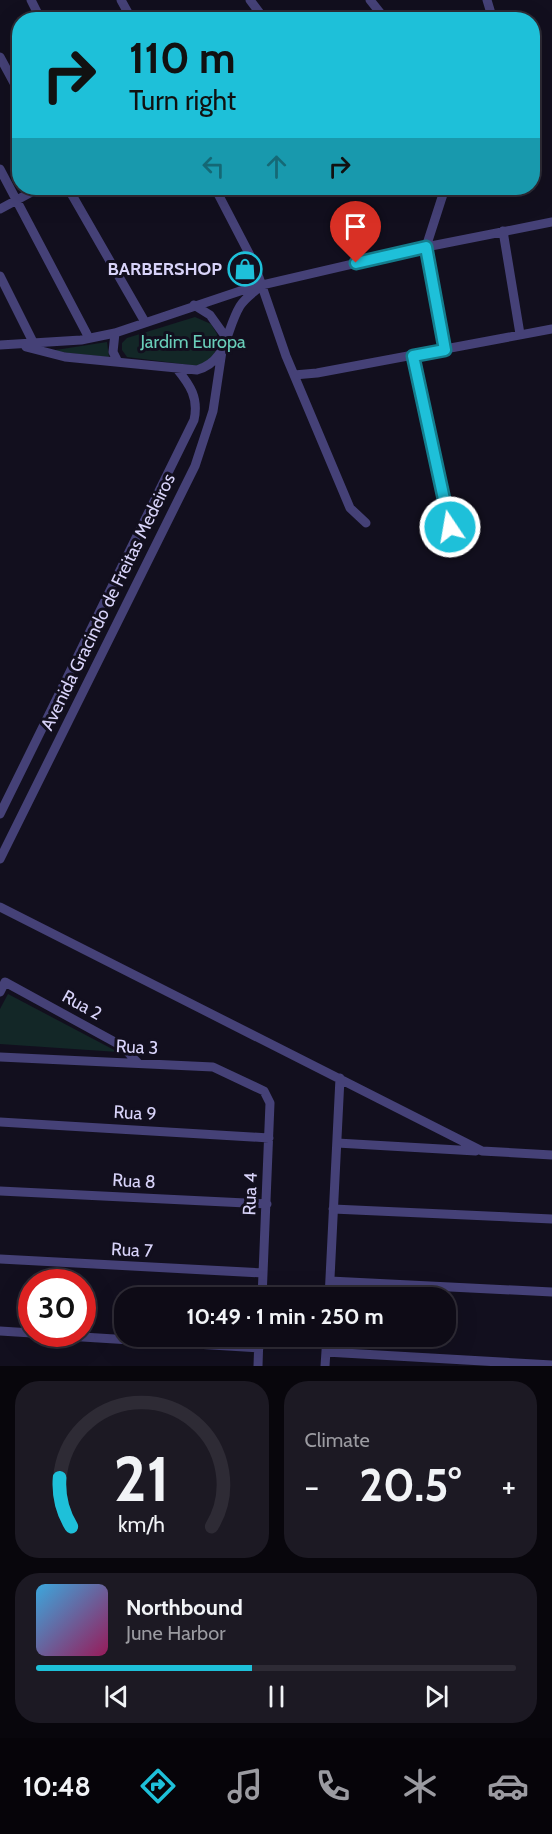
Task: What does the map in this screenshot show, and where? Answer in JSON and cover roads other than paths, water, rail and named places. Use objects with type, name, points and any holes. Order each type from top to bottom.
[{"type":"street","points":[[370,0],[380,12]]},
{"type":"street","points":[[0,57],[12,79]]},
{"type":"street","points":[[0,168],[12,190]]},
{"type":"street","points":[[15,195],[89,338]]},
{"type":"street","points":[[0,209],[25,195]]},
{"type":"street","points":[[72,195],[145,322]]},
{"type":"street","points":[[219,195],[254,263],[294,375],[350,508],[366,523]]},
{"type":"street","points":[[443,195],[426,247],[445,350]]},
{"type":"street","points":[[0,345],[34,344],[115,333],[194,305],[263,285],[426,247],[552,222]]},
{"type":"street","points":[[503,231],[520,334]]},
{"type":"street","points":[[0,276],[34,344]]},
{"type":"street","name":"Avenida Gracindo de Freitas Medeiros","points":[[0,859],[195,466],[213,411],[225,336],[241,304],[263,285]]},
{"type":"street","points":[[194,305],[210,315],[225,336]]},
{"type":"street","points":[[294,375],[413,356],[552,329]]},
{"type":"street","points":[[115,333],[113,352],[118,362]]},
{"type":"street","points":[[17,345],[65,357],[197,370],[208,367],[222,351]]},
{"type":"street","points":[[413,356],[450,527]]},
{"type":"street","name":"Avenida Gracindo de Freitas Medeiros","points":[[0,813],[194,420],[195,397],[190,384],[177,369]]},
{"type":"street","points":[[0,907],[482,1151]]},
{"type":"street","name":"Rua 2","points":[[0,992],[5,982],[122,1046],[138,1064]]},
{"type":"street","name":"Rua 3","points":[[0,1057],[216,1068],[267,1093]]},
{"type":"street","points":[[330,1287],[340,1078]]},
{"type":"street","name":"Rua 4","points":[[262,1287],[269,1138],[270,1100],[267,1093]]},
{"type":"street","name":"Rua 9","points":[[0,1122],[269,1138]]},
{"type":"street","points":[[337,1143],[552,1155]]},
{"type":"street","name":"Rua 8","points":[[0,1191],[267,1204]]},
{"type":"street","points":[[333,1209],[552,1219]]},
{"type":"street","name":"Rua 7","points":[[0,1259],[263,1273]]},
{"type":"street","points":[[330,1281],[552,1292]]},
{"type":"street","points":[[0,1331],[18,1332]]},
{"type":"street","points":[[96,1337],[259,1348],[258,1366]]},
{"type":"street","points":[[325,1366],[326,1347]]},
{"type":"street","points":[[326,1352],[552,1365]]},
{"type":"place","name":"BARBERSHOP","points":[[245,269]]},
{"type":"park label","name":"Jardim Europa","points":[[193,342]]}]
